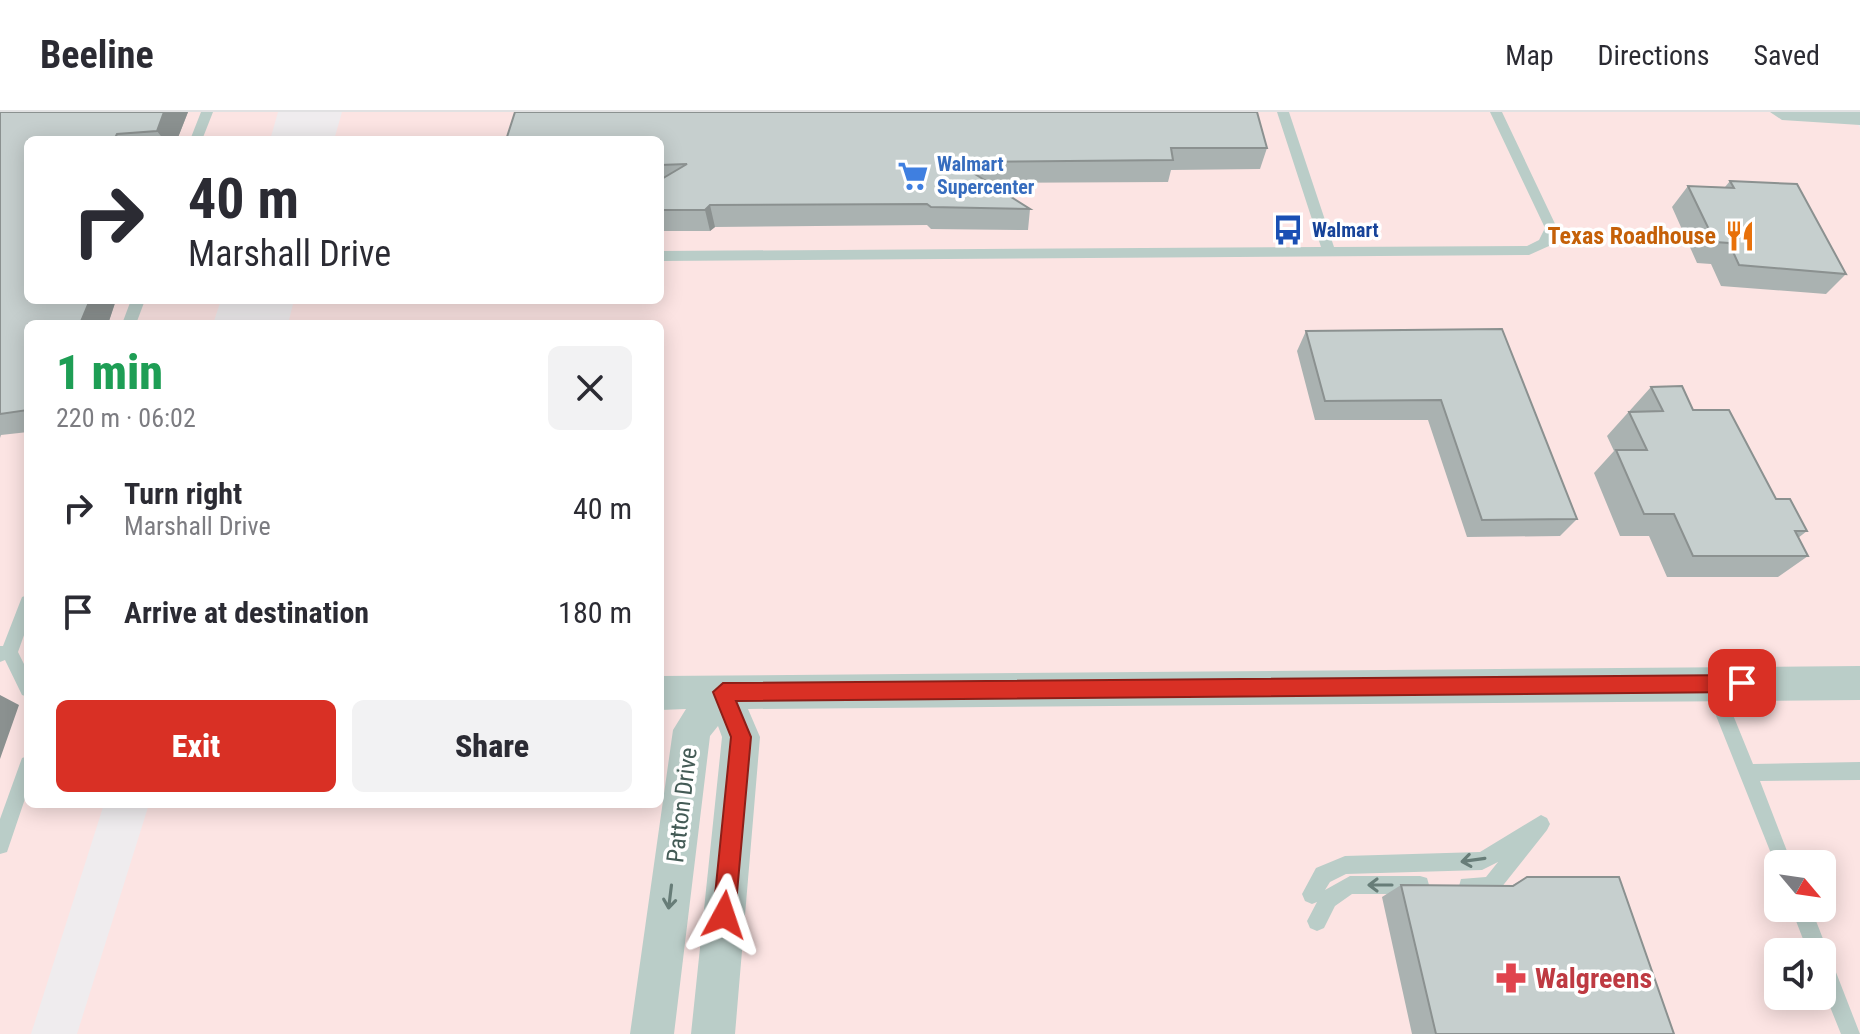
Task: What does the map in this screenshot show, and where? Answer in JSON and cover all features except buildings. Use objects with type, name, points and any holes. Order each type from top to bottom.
[{"type":"street","points":[[1782,112],[1860,117]]},
{"type":"street","points":[[664,693],[1860,683]]},
{"type":"street","points":[[713,1034],[741,737],[723,692]]},
{"type":"street","name":"Patton Drive","points":[[652,1034],[692,730],[723,692]]},
{"type":"lane","points":[[198,136],[207,112]]},
{"type":"lane","points":[[1283,112],[1329,252]]},
{"type":"lane","points":[[664,256],[1529,250],[1544,243],[1551,228],[1496,112]]},
{"type":"lane","points":[[24,611],[5,653],[24,683]]},
{"type":"lane","points":[[1712,683],[1777,850]]},
{"type":"lane","points":[[1747,773],[1860,771]]},
{"type":"lane","points":[[0,845],[24,776]]},
{"type":"lane","points":[[1312,894],[1323,875],[1345,865],[1482,861],[1541,824],[1490,886],[1350,885],[1328,899],[1317,921]]},
{"type":"lane","points":[[1836,997],[1851,1034]]},
{"type":"shaded area","points":[[0,112],[278,112],[271,136],[24,136],[24,304],[220,304],[214,320],[24,320],[24,808],[103,808],[31,1034],[0,1034]]},
{"type":"shaded area","points":[[342,112],[1850,112],[1860,128],[1860,1034],[77,1034],[148,808],[664,808],[664,320],[289,320],[293,304],[664,304],[664,136],[335,136]]},
{"type":"place","name":"Walmart Supercenter","points":[[913,176]]},
{"type":"place","name":"Walmart","points":[[1288,230]]},
{"type":"place","name":"Texas Roadhouse","points":[[1740,236]]},
{"type":"place","name":"Walgreens","points":[[1511,978]]},
{"type":"route","points":[[724,915],[741,737],[723,692],[1024,692],[1742,683]]}]
